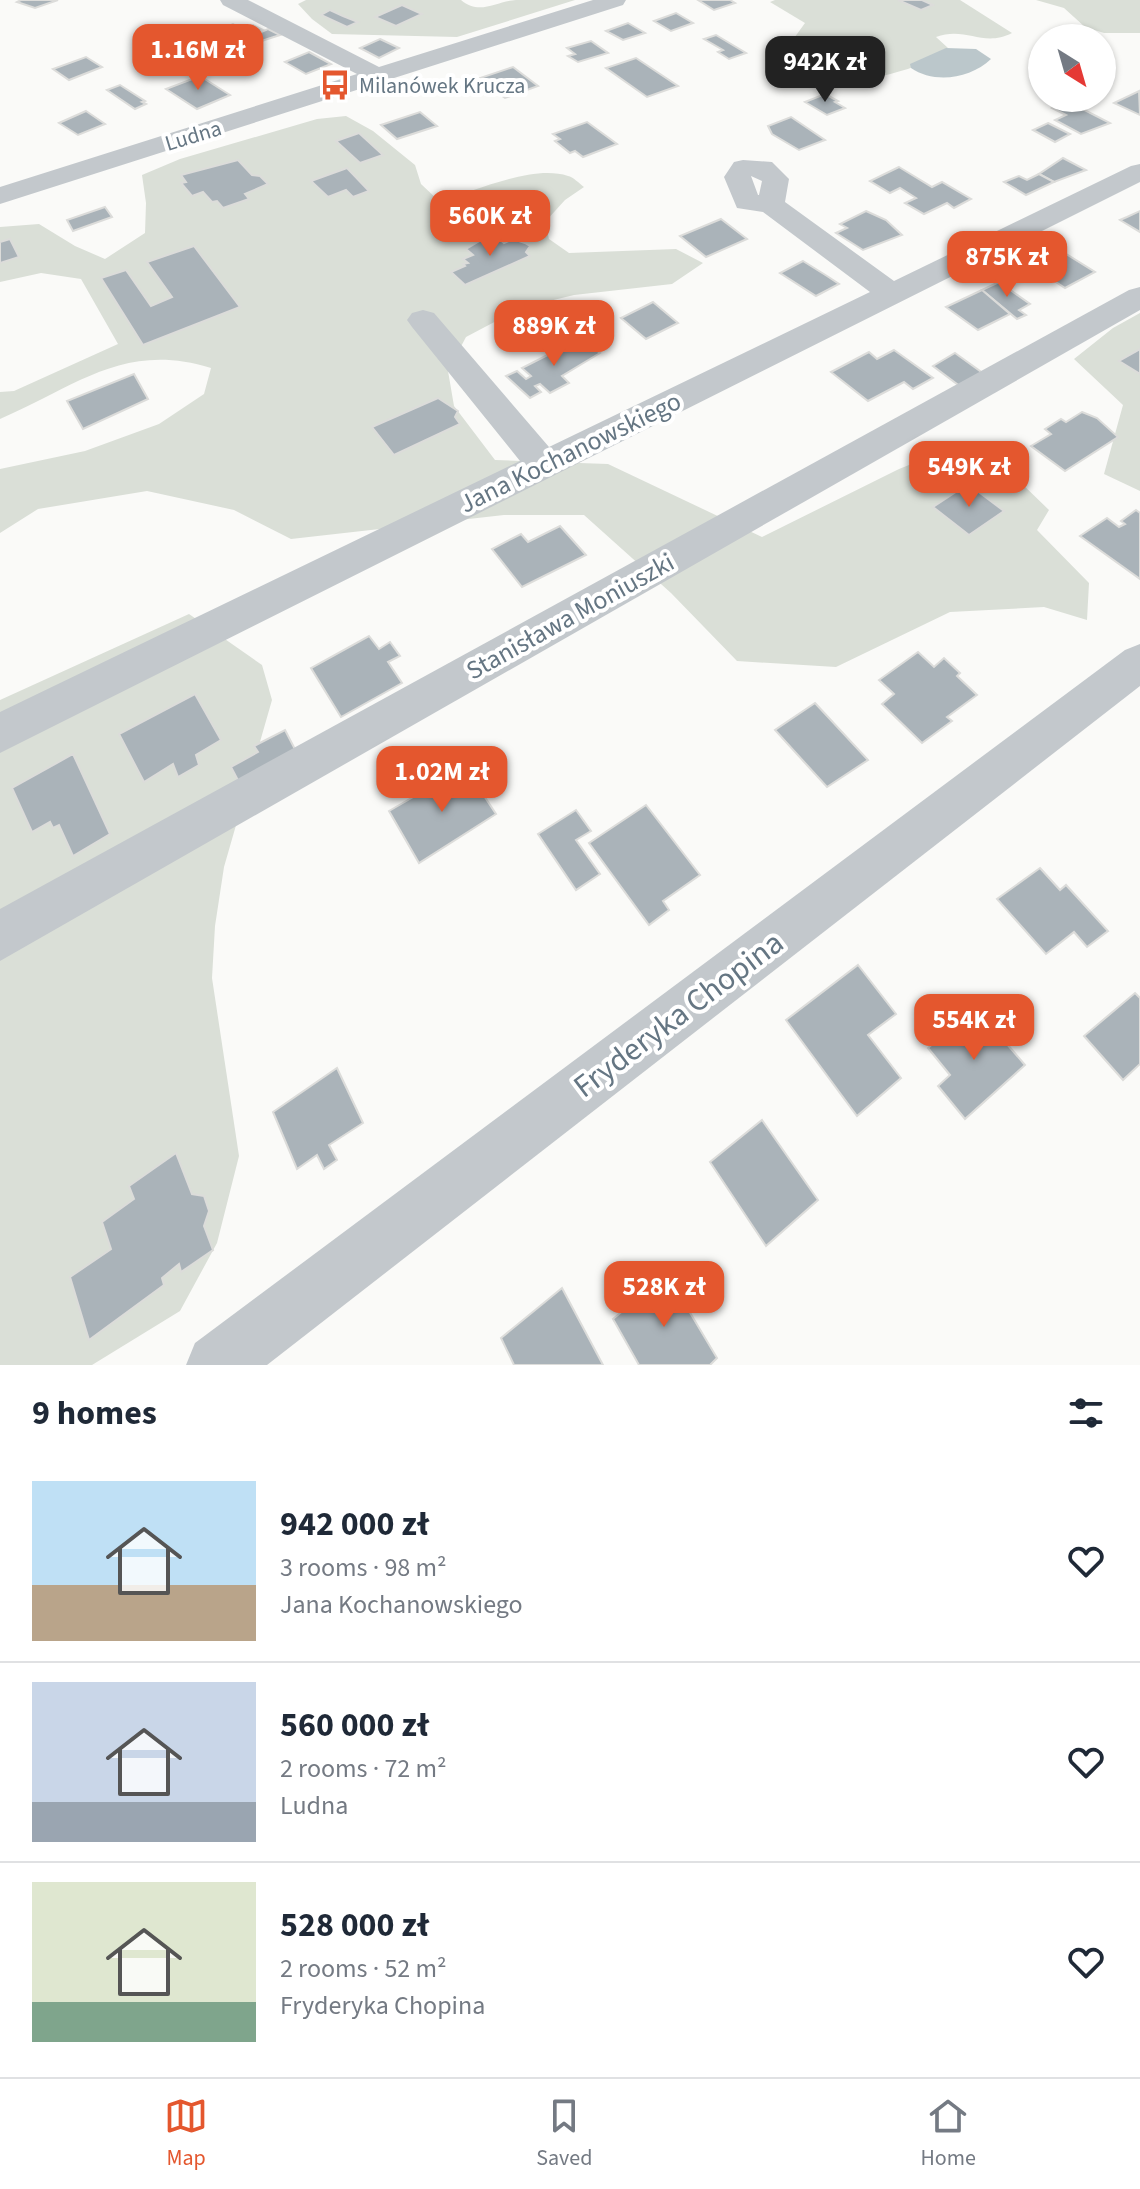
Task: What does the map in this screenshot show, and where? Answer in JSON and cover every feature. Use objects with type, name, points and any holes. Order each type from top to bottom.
[{"type":"street","points":[[231,0],[380,77]]},
{"type":"street","name":"Ludna","points":[[0,196],[615,0]]},
{"type":"street","name":"Jana Kochanowskiego","points":[[0,733],[1140,172]]},
{"type":"street","points":[[771,205],[892,294]]},
{"type":"street","name":"Stanisława Moniuszki","points":[[0,936],[1140,297]]},
{"type":"street","points":[[423,320],[544,465]]},
{"type":"street","name":"Fryderyka Chopina","points":[[217,1365],[1140,662]]},
{"type":"shaded area","points":[[306,0],[461,0],[468,5],[481,7],[516,0],[575,0],[457,37],[332,34],[298,4]]},
{"type":"shaded area","points":[[960,0],[1012,33],[992,38],[947,34],[936,37],[948,48],[916,66],[858,80],[813,78],[800,74],[775,56],[776,51],[792,41],[805,23],[770,2]]},
{"type":"shaded area","points":[[1036,0],[1140,0],[1140,33],[1116,33],[1116,24],[1082,24],[1064,8]]},
{"type":"shaded area","points":[[946,48],[976,49],[991,59],[973,71],[952,77],[930,76],[911,68],[910,64]]},
{"type":"shaded area","points":[[346,116],[373,131],[415,165],[421,184],[439,201],[521,176],[554,173],[568,176],[584,187],[565,200],[545,222],[549,239],[569,253],[676,249],[703,263],[672,284],[574,295],[521,308],[466,337],[448,371],[454,406],[495,460],[608,464],[762,537],[899,469],[934,455],[982,464],[1018,480],[1049,510],[1037,530],[1089,583],[1087,620],[1044,607],[950,612],[836,667],[737,661],[671,593],[584,515],[504,515],[291,539],[234,510],[147,491],[38,509],[0,533],[0,469],[85,451],[159,424],[204,394],[211,368],[180,361],[152,360],[126,364],[101,371],[0,419],[0,392],[14,391],[118,344],[81,279],[41,273],[0,282],[0,227],[39,224],[75,246],[105,259],[145,233],[146,203],[142,175],[180,159],[317,119]]},
{"type":"shaded area","points":[[1140,313],[1140,491],[1104,474],[1123,405],[1074,359],[1113,328]]},
{"type":"shaded area","points":[[189,614],[262,665],[272,700],[224,867],[215,926],[212,978],[239,1156],[217,1243],[180,1311],[92,1365],[0,1365],[0,700]]},
{"type":"building","points":[[58,0],[35,8],[17,2]]},
{"type":"building","points":[[698,0],[730,0],[735,3],[714,10]]},
{"type":"building","points":[[898,0],[922,0],[933,5],[921,10]]},
{"type":"building","points":[[402,5],[422,14],[396,26],[375,17]]},
{"type":"building","points":[[330,10],[358,22],[347,27],[321,15]]},
{"type":"building","points":[[676,13],[693,23],[671,31],[654,21]]},
{"type":"building","points":[[628,23],[645,33],[623,40],[606,31]]},
{"type":"building","points":[[233,24],[242,29],[253,25],[263,30],[237,40],[219,30]]},
{"type":"building","points":[[207,26],[239,44],[224,50],[212,44],[216,42],[197,31]]},
{"type":"building","points":[[268,29],[280,35],[246,46],[238,42]]},
{"type":"building","points":[[716,35],[746,53],[729,59],[718,52],[723,50],[704,39]]},
{"type":"building","points":[[380,39],[399,48],[379,58],[360,48]]},
{"type":"building","points":[[591,41],[608,53],[578,62],[568,56],[575,54],[567,48]]},
{"type":"building","points":[[309,52],[331,64],[306,74],[285,62]]},
{"type":"building","points":[[86,57],[102,67],[69,80],[53,69]]},
{"type":"building","points":[[636,58],[678,86],[647,97],[606,68]]},
{"type":"building","points":[[513,67],[538,86],[505,98],[481,84],[485,82],[480,78]]},
{"type":"building","points":[[200,76],[230,95],[197,109],[166,89]]},
{"type":"building","points":[[120,85],[146,104],[135,109],[107,90]]},
{"type":"building","points":[[1139,91],[1140,115],[1116,104]]},
{"type":"building","points":[[825,94],[845,108],[827,115],[805,102]]},
{"type":"building","points":[[86,111],[105,124],[78,135],[59,123]]},
{"type":"building","points":[[420,112],[437,126],[397,139],[381,125]]},
{"type":"building","points":[[1060,112],[1088,112],[1110,123],[1081,134],[1055,120],[1066,115]]},
{"type":"building","points":[[791,117],[825,140],[799,150],[772,134],[768,126]]},
{"type":"building","points":[[587,122],[617,144],[583,157],[575,151],[570,153],[555,141],[560,139],[553,134]]},
{"type":"building","points":[[1048,123],[1070,134],[1055,142],[1033,130]]},
{"type":"building","points":[[359,133],[383,155],[360,163],[336,141]]},
{"type":"building","points":[[1063,158],[1086,170],[1054,182],[1039,174]]},
{"type":"building","points":[[238,160],[252,175],[260,176],[268,184],[245,194],[249,199],[223,208],[203,192],[192,196],[181,183],[186,182],[181,175]]},
{"type":"building","points":[[899,167],[932,187],[942,182],[971,199],[954,208],[947,203],[924,214],[905,203],[916,198],[900,188],[890,193],[870,181]]},
{"type":"building","points":[[347,168],[369,191],[353,197],[346,190],[328,197],[311,181]]},
{"type":"building","points":[[1039,174],[1054,182],[1026,195],[1004,182],[1019,176],[1027,180]]},
{"type":"building","points":[[105,207],[112,217],[73,231],[67,220]]},
{"type":"building","points":[[866,211],[886,220],[902,235],[863,250],[836,233],[847,228],[840,224]]},
{"type":"building","points":[[1140,211],[1140,232],[1120,220],[1127,217]]},
{"type":"building","points":[[721,219],[747,239],[706,257],[680,236]]},
{"type":"building","points":[[497,237],[504,243],[513,239],[525,243],[530,246],[526,252],[530,256],[465,285],[451,272],[468,263],[463,259],[473,255],[466,249],[483,239]]},
{"type":"building","points":[[10,239],[19,257],[0,263],[0,242]]},
{"type":"building","points":[[194,246],[240,307],[143,345],[101,278],[126,270],[151,306],[172,297],[147,262]]},
{"type":"building","points":[[1063,252],[1095,272],[1065,288],[1032,266]]},
{"type":"building","points":[[803,261],[839,284],[816,296],[780,273]]},
{"type":"building","points":[[999,282],[1030,304],[1019,310],[1026,315],[1017,319],[982,290]]},
{"type":"building","points":[[982,290],[1010,314],[978,330],[946,307]]},
{"type":"building","points":[[653,302],[678,323],[646,339],[621,318]]},
{"type":"building","points":[[581,338],[600,353],[562,376],[569,383],[550,393],[540,384],[535,386],[541,392],[530,398],[506,376],[517,371],[526,379],[531,376],[522,368]]},
{"type":"building","points":[[1140,349],[1140,374],[1119,361]]},
{"type":"building","points":[[894,350],[933,378],[913,389],[904,382],[868,401],[831,372],[869,352],[877,359]]},
{"type":"building","points":[[955,353],[984,374],[961,387],[933,366]]},
{"type":"building","points":[[134,374],[148,399],[83,429],[67,401]]},
{"type":"building","points":[[438,398],[458,411],[455,417],[460,424],[394,455],[372,427]]},
{"type":"building","points":[[1082,412],[1097,418],[1118,437],[1065,471],[1031,446],[1051,434],[1045,429],[1061,419],[1066,422]]},
{"type":"building","points":[[968,484],[1004,511],[969,535],[933,507]]},
{"type":"building","points":[[1136,510],[1140,513],[1140,579],[1080,536],[1107,518],[1119,527],[1125,524],[1121,521]]},
{"type":"building","points":[[560,526],[586,555],[522,587],[492,549],[521,534],[528,542]]},
{"type":"building","points":[[369,636],[379,649],[390,642],[400,656],[388,662],[402,683],[341,717],[311,668]]},
{"type":"building","points":[[918,652],[934,667],[944,658],[977,695],[947,717],[952,721],[922,743],[882,704],[894,694],[879,680]]},
{"type":"building","points":[[195,694],[221,740],[196,755],[199,765],[178,777],[173,764],[144,782],[119,734]]},
{"type":"building","points":[[815,703],[868,760],[827,787],[775,730]]},
{"type":"building","points":[[285,730],[299,757],[242,788],[231,767],[258,752],[254,746]]},
{"type":"building","points":[[73,754],[110,834],[73,856],[59,825],[53,828],[50,822],[32,832],[12,788]]},
{"type":"building","points":[[465,767],[496,814],[419,863],[389,811]]},
{"type":"building","points":[[646,805],[700,875],[663,901],[669,910],[649,925],[589,843]]},
{"type":"building","points":[[576,810],[591,831],[576,840],[600,874],[576,890],[538,834]]},
{"type":"building","points":[[1040,868],[1060,890],[1066,885],[1108,931],[1087,947],[1074,932],[1046,954],[997,899]]},
{"type":"building","points":[[858,965],[896,1014],[868,1035],[901,1078],[857,1116],[786,1020]]},
{"type":"building","points":[[1135,993],[1140,998],[1140,1064],[1123,1080],[1084,1036]]},
{"type":"building","points":[[975,1007],[1025,1065],[965,1119],[938,1086],[950,1075],[928,1048]]},
{"type":"building","points":[[337,1068],[363,1123],[329,1145],[337,1160],[324,1169],[317,1155],[297,1169],[273,1112]]},
{"type":"building","points":[[762,1120],[818,1200],[766,1246],[710,1162]]},
{"type":"building","points":[[176,1153],[192,1194],[204,1196],[209,1211],[204,1226],[213,1250],[181,1272],[179,1264],[162,1278],[164,1285],[89,1340],[70,1277],[111,1249],[102,1222],[134,1199],[129,1186]]},
{"type":"building","points":[[667,1274],[717,1358],[710,1365],[639,1365],[613,1319]]},
{"type":"building","points":[[562,1288],[603,1365],[514,1365],[501,1338]]},
{"type":"place","name":"Milanówek Krucza","points":[[335,85]]}]
